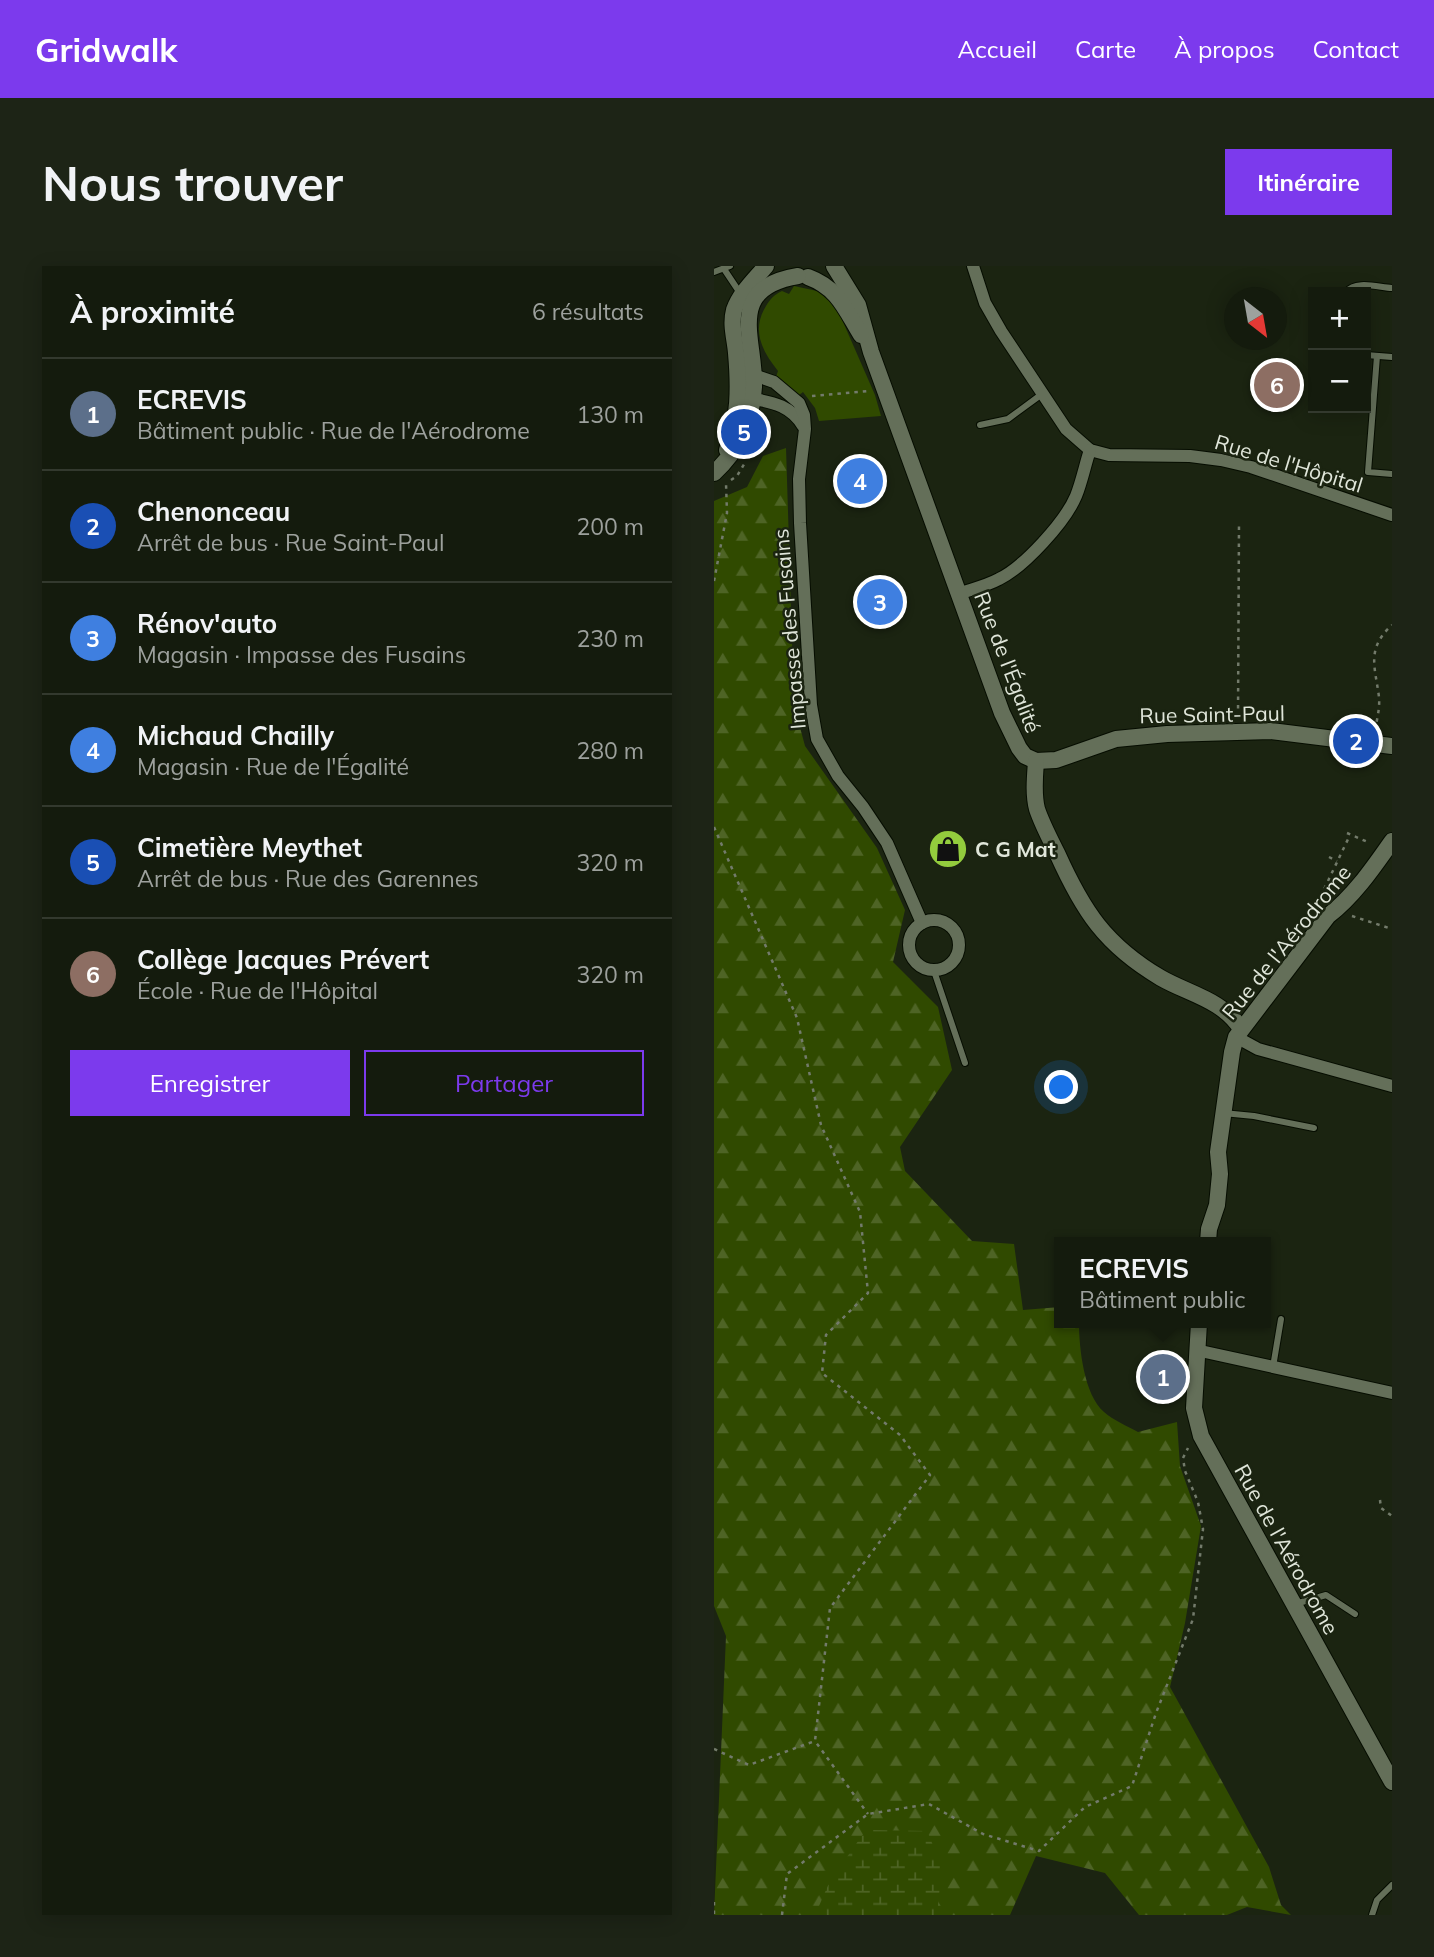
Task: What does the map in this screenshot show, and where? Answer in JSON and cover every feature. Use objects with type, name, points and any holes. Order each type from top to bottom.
[{"type":"street","points":[[718,470],[736,421],[739,391],[733,319],[735,309],[742,295],[766,266]]},
{"type":"street","points":[[718,470],[735,449],[744,432],[753,399],[754,375],[747,331],[750,312],[760,294],[770,285],[798,273],[818,273],[825,266]]},
{"type":"street","name":"Rue de l'Égalité","points":[[834,266],[858,305],[871,352],[1014,740],[1025,756],[1036,761],[1037,809],[1073,890],[1103,933],[1133,959],[1172,984],[1223,1008],[1238,1033]]},
{"type":"street","points":[[958,594],[1002,578],[1025,561],[1062,519],[1075,498],[1090,450],[1066,429],[992,318],[973,266]]},
{"type":"street","name":"Rue de l'Égalité","points":[[798,273],[822,282],[836,295],[871,352]]},
{"type":"street","points":[[736,349],[743,360],[748,390],[753,399]]},
{"type":"street","name":"Impasse des Fusains","points":[[754,375],[774,382],[799,403],[804,415],[799,479],[800,523],[813,722],[817,739],[827,758],[887,843],[922,923]]},
{"type":"street","points":[[753,399],[780,404],[798,417],[805,429]]},
{"type":"street","name":"Rue de l'Hôpital","points":[[1090,450],[1109,455],[1190,456],[1221,460],[1251,467],[1392,515]]},
{"type":"street","name":"Rue Saint-Paul","points":[[1036,761],[1056,760],[1116,739],[1158,734],[1271,731],[1392,746]]},
{"type":"street","name":"Rue de l'Aérodrome","points":[[1208,1237],[1217,1205],[1220,1174],[1218,1152],[1231,1052],[1238,1033],[1280,982],[1328,916],[1338,908],[1389,845]]},
{"type":"street","points":[[945,922],[959,939],[959,946],[955,960],[934,971],[919,965],[910,952],[911,935],[922,923],[945,922]]},
{"type":"street","points":[[1238,1033],[1258,1049],[1392,1086]]},
{"type":"street","name":"Rue de l'Aérodrome","points":[[1198,1328],[1194,1408],[1200,1436],[1243,1498],[1294,1605],[1392,1782]]},
{"type":"street","points":[[1196,1350],[1392,1393]]},
{"type":"lane","points":[[714,272],[727,268],[746,304],[742,316],[747,331]]},
{"type":"lane","points":[[1352,287],[1357,285],[1392,288]]},
{"type":"lane","points":[[1371,355],[1392,357]]},
{"type":"lane","points":[[1377,356],[1368,472],[1392,474]]},
{"type":"lane","points":[[980,425],[1008,419],[1042,394]]},
{"type":"lane","points":[[934,971],[965,1063]]},
{"type":"lane","points":[[1223,1114],[1254,1116],[1314,1128]]},
{"type":"lane","points":[[1273,1367],[1281,1319]]},
{"type":"lane","points":[[1294,1605],[1326,1595],[1355,1614]]},
{"type":"lane","points":[[1372,1915],[1377,1900],[1392,1885]]},
{"type":"path","points":[[804,397],[875,390]]},
{"type":"path","points":[[714,581],[728,495],[718,470]]},
{"type":"path","points":[[1237,732],[1239,524]]},
{"type":"path","points":[[1373,744],[1379,702],[1373,656],[1380,638],[1392,625]]},
{"type":"path","points":[[714,827],[797,1018],[821,1125],[860,1212],[868,1293],[826,1335],[822,1373],[900,1435],[930,1475],[830,1608],[815,1741],[867,1814]]},
{"type":"path","points":[[1315,908],[1349,834],[1389,845]]},
{"type":"path","points":[[1329,857],[1338,861]]},
{"type":"path","points":[[1338,908],[1358,919],[1392,929]]},
{"type":"path","points":[[782,1915],[787,1874],[867,1814],[929,1804],[983,1834],[1039,1851],[1085,1807],[1132,1786],[1156,1713],[1193,1619],[1203,1529],[1198,1502],[1185,1471],[1183,1458],[1188,1447],[1200,1436]]},
{"type":"path","points":[[1380,1500],[1381,1508],[1392,1516]]},
{"type":"path","points":[[714,1749],[749,1765],[815,1741]]},
{"type":"path","points":[[714,1902],[714,1915]]},
{"type":"green space","points":[[794,286],[822,292],[833,299],[875,395],[881,416],[819,421],[815,408],[803,392],[798,396],[776,377],[778,371],[760,340],[759,323],[771,299],[782,291],[789,294]]},
{"type":"green space","points":[[786,448],[794,705],[805,746],[877,848],[905,910],[893,962],[938,1007],[952,1070],[900,1147],[905,1171],[972,1241],[1014,1244],[1023,1310],[1054,1307],[1054,1328],[1079,1328],[1087,1383],[1104,1412],[1138,1432],[1177,1422],[1180,1466],[1201,1526],[1185,1623],[1170,1687],[1269,1867],[1281,1905],[1291,1915],[1247,1907],[1227,1915],[1139,1915],[1105,1873],[1036,1856],[1010,1915],[714,1915],[726,1636],[714,1606],[714,501],[747,487],[763,456]]},
{"type":"green space","points":[[866,1830],[927,1831],[942,1867],[937,1915],[815,1915],[830,1881]]},
{"type":"place","name":"Collège Jacques Prévert","points":[[1277,385]]},
{"type":"place","name":"Cimetière Meythet","points":[[744,432]]},
{"type":"place","name":"Michaud Chailly","points":[[860,481]]},
{"type":"place","name":"Rénov'auto","points":[[880,602]]},
{"type":"place","name":"Chenonceau","points":[[1356,741]]},
{"type":"place","name":"C G Mat","points":[[948,849]]},
{"type":"place","name":"ECREVIS","points":[[1163,1377]]}]
